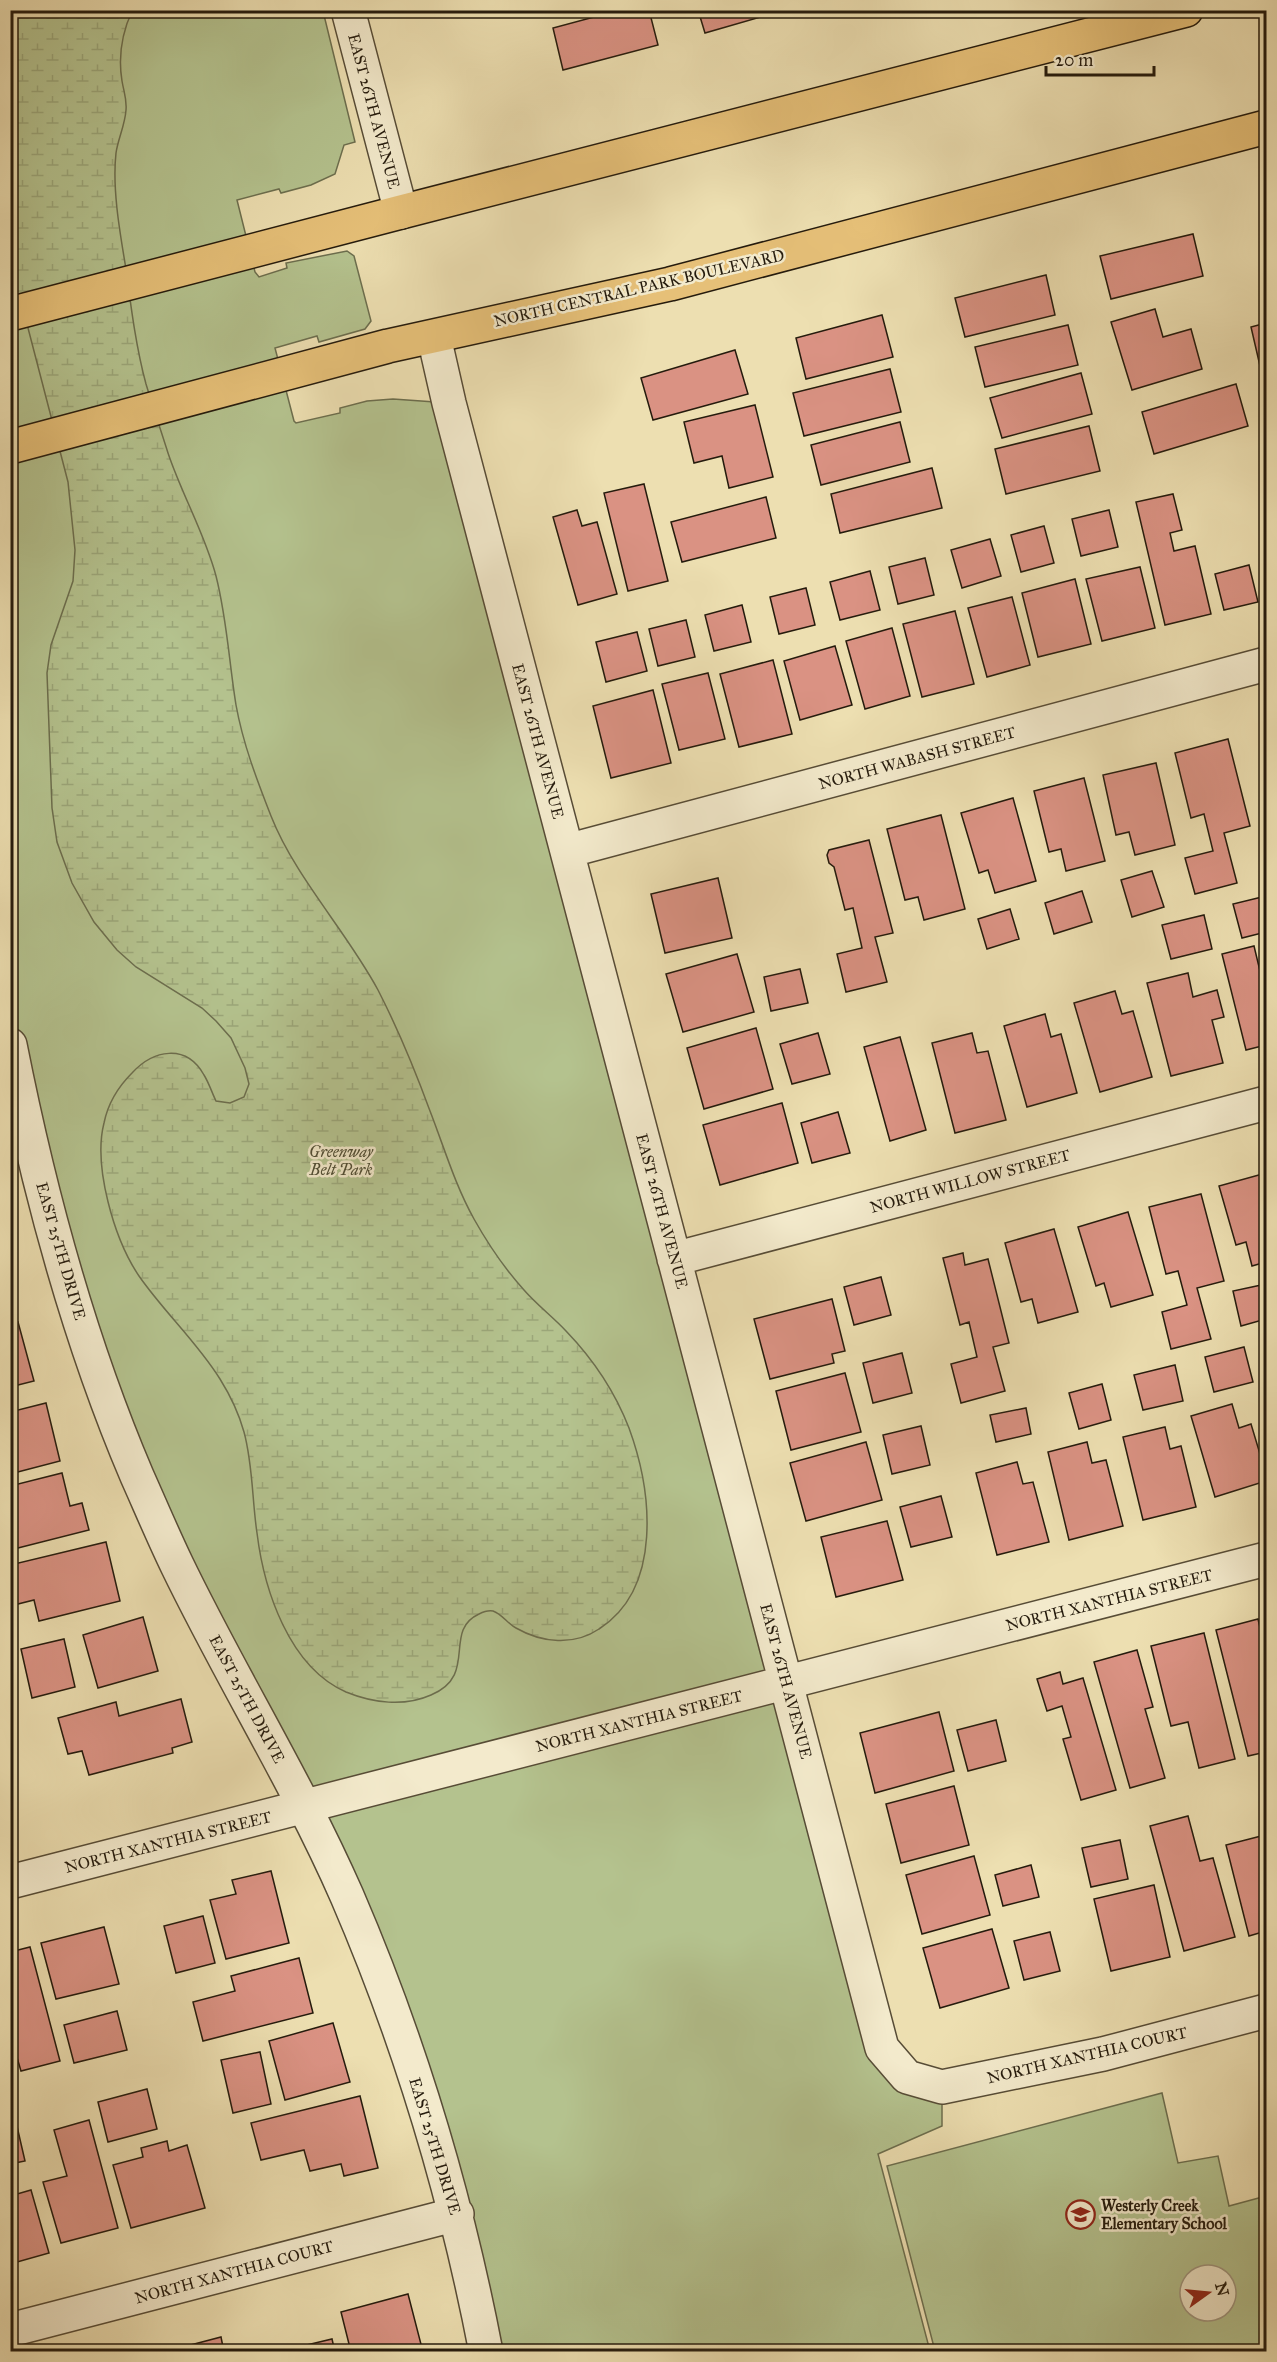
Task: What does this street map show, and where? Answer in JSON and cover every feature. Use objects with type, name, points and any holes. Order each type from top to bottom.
[{"type":"main road","points":[[10,315],[1186,10]]},
{"type":"main road","name":"NORTH CENTRAL PARK BOULEVARD","points":[[14,446],[354,355],[670,284],[1266,127]]},
{"type":"street","name":"EAST 26TH AVENUE","points":[[348,10],[401,212]]},
{"type":"street","name":"EAST 26TH AVENUE","points":[[434,337],[449,403],[882,2048],[907,2077]]},
{"type":"street","name":"NORTH WABASH STREET","points":[[567,851],[1266,664]]},
{"type":"street","name":"EAST 25TH DRIVE","points":[[10,1045],[24,1115],[56,1243],[87,1342],[135,1472],[177,1566],[305,1807],[347,1896],[388,2001],[425,2109],[457,2214],[486,2352]]},
{"type":"street","name":"NORTH WILLOW STREET","points":[[674,1259],[1266,1103]]},
{"type":"street","name":"NORTH XANTHIA STREET","points":[[10,1882],[1266,1559]]},
{"type":"street","name":"NORTH XANTHIA COURT","points":[[907,2077],[942,2087],[1103,2054],[1266,2011]]},
{"type":"street","name":"NORTH XANTHIA COURT","points":[[10,2330],[457,2214]]},
{"type":"green space","name":"Greenway Belt Park","points":[[10,11],[323,11],[355,142],[344,145],[335,174],[311,185],[281,193],[279,189],[237,200],[255,272],[259,277],[287,268],[286,263],[347,251],[354,256],[371,321],[365,329],[319,342],[317,336],[275,348],[296,423],[340,413],[340,408],[367,401],[393,399],[449,403],[882,2048],[942,2087],[942,2126],[878,2154],[930,2351],[486,2351],[421,2098],[135,1472],[11,1045]]},
{"type":"green space","points":[[10,11],[132,11],[123,36],[121,54],[126,106],[116,153],[115,181],[119,226],[134,327],[146,384],[168,453],[206,545],[216,576],[236,705],[242,734],[256,775],[271,816],[293,861],[352,947],[378,990],[412,1065],[455,1179],[474,1219],[497,1256],[517,1282],[566,1331],[594,1365],[623,1415],[637,1453],[643,1480],[647,1537],[643,1564],[634,1589],[620,1611],[599,1629],[569,1640],[536,1637],[513,1626],[493,1611],[481,1613],[468,1622],[463,1631],[454,1676],[445,1686],[421,1699],[388,1702],[367,1699],[346,1692],[326,1680],[309,1665],[295,1646],[273,1602],[260,1555],[247,1444],[237,1412],[211,1365],[139,1276],[121,1243],[108,1202],[101,1160],[104,1123],[118,1090],[140,1065],[159,1055],[169,1053],[188,1058],[204,1075],[216,1101],[230,1103],[244,1097],[249,1084],[245,1068],[231,1038],[216,1021],[202,1008],[136,967],[117,950],[94,922],[72,883],[57,842],[52,808],[47,673],[51,645],[73,581],[75,550],[68,482],[28,328],[11,273]]},
{"type":"green space","name":"Westerly Creek Elementary School","points":[[1162,2093],[1178,2163],[1218,2156],[1229,2206],[1266,2196],[1266,2351],[935,2351],[887,2166]]},
{"type":"building","points":[[620,10],[649,10],[658,45],[563,70],[553,28]]},
{"type":"building","points":[[698,10],[785,10],[705,33]]},
{"type":"building","points":[[1193,234],[1203,276],[1111,299],[1100,256]]},
{"type":"building","points":[[1046,275],[1055,315],[965,337],[955,298]]},
{"type":"building","points":[[1155,309],[1163,337],[1191,329],[1202,369],[1132,390],[1111,322]]},
{"type":"building","points":[[882,315],[893,357],[806,379],[796,338]]},
{"type":"building","points":[[1266,323],[1266,392],[1251,327]]},
{"type":"building","points":[[1068,325],[1078,365],[985,387],[975,347]]},
{"type":"building","points":[[735,350],[748,394],[653,420],[641,378]]},
{"type":"building","points":[[890,369],[901,412],[804,436],[793,393]]},
{"type":"building","points":[[1081,373],[1092,414],[1002,438],[990,398]]},
{"type":"building","points":[[1236,384],[1248,426],[1154,454],[1142,412]]},
{"type":"building","points":[[755,405],[773,477],[729,488],[722,456],[694,463],[684,422]]},
{"type":"building","points":[[900,422],[910,462],[821,485],[811,445]]},
{"type":"building","points":[[1089,426],[1100,471],[1006,494],[995,449]]},
{"type":"building","points":[[932,468],[942,508],[840,533],[831,494]]},
{"type":"building","points":[[644,484],[668,581],[628,591],[604,493]]},
{"type":"building","points":[[1173,494],[1182,530],[1170,533],[1174,551],[1195,546],[1211,614],[1165,625],[1136,502]]},
{"type":"building","points":[[766,497],[776,538],[682,562],[671,522]]},
{"type":"building","points":[[577,510],[582,526],[597,522],[617,594],[578,605],[553,517]]},
{"type":"building","points":[[1109,510],[1118,547],[1081,556],[1072,519]]},
{"type":"building","points":[[1044,526],[1054,563],[1021,572],[1011,535]]},
{"type":"building","points":[[990,539],[1001,576],[962,588],[951,550]]},
{"type":"building","points":[[925,558],[934,595],[898,604],[889,567]]},
{"type":"building","points":[[1249,565],[1258,602],[1224,610],[1215,574]]},
{"type":"building","points":[[1140,567],[1155,628],[1102,641],[1086,579]]},
{"type":"building","points":[[870,571],[880,610],[840,620],[830,582]]},
{"type":"building","points":[[1075,579],[1091,644],[1038,657],[1022,593]]},
{"type":"building","points":[[806,588],[815,625],[779,634],[770,597]]},
{"type":"building","points":[[1012,597],[1030,665],[987,677],[968,608]]},
{"type":"building","points":[[742,605],[751,642],[714,651],[705,615]]},
{"type":"building","points":[[955,611],[974,684],[922,697],[903,624]]},
{"type":"building","points":[[686,620],[695,657],[658,666],[649,629]]},
{"type":"building","points":[[892,628],[910,696],[865,709],[846,641]]},
{"type":"building","points":[[637,632],[647,671],[606,682],[596,642]]},
{"type":"building","points":[[835,646],[852,705],[800,720],[784,661]]},
{"type":"building","points":[[773,660],[792,734],[739,747],[720,674]]},
{"type":"building","points":[[708,673],[725,739],[679,750],[662,684]]},
{"type":"building","points":[[653,690],[671,763],[611,778],[593,706]]},
{"type":"building","points":[[1228,739],[1250,826],[1224,833],[1237,883],[1195,894],[1185,858],[1213,851],[1204,814],[1191,818],[1175,753]]},
{"type":"building","points":[[1156,763],[1175,845],[1135,855],[1129,832],[1116,835],[1103,775]]},
{"type":"building","points":[[1084,778],[1105,861],[1066,871],[1061,849],[1049,852],[1034,791]]},
{"type":"building","points":[[1013,798],[1036,881],[995,893],[988,870],[979,873],[961,813]]},
{"type":"building","points":[[941,815],[965,909],[924,920],[918,897],[905,900],[887,829]]},
{"type":"building","points":[[869,840],[893,933],[875,937],[887,982],[846,992],[837,954],[862,948],[853,908],[845,910],[834,867],[829,863],[827,855],[829,850]]},
{"type":"building","points":[[1152,871],[1164,907],[1132,917],[1121,880]]},
{"type":"building","points":[[718,878],[732,938],[665,953],[651,894]]},
{"type":"building","points":[[1082,891],[1092,922],[1054,934],[1045,903]]},
{"type":"building","points":[[1266,896],[1266,932],[1242,938],[1233,904]]},
{"type":"building","points":[[1010,909],[1019,939],[987,949],[978,919]]},
{"type":"building","points":[[1204,915],[1212,949],[1171,959],[1162,925]]},
{"type":"building","points":[[1254,946],[1266,996],[1266,1045],[1246,1050],[1222,954]]},
{"type":"building","points":[[737,954],[754,1012],[683,1032],[666,974]]},
{"type":"building","points":[[800,969],[808,1003],[771,1011],[764,977]]},
{"type":"building","points":[[1188,973],[1193,997],[1217,990],[1224,1017],[1212,1020],[1223,1063],[1171,1076],[1147,983]]},
{"type":"building","points":[[1115,991],[1122,1014],[1133,1011],[1152,1077],[1100,1092],[1074,1003]]},
{"type":"building","points":[[1045,1014],[1051,1037],[1061,1034],[1077,1093],[1027,1107],[1004,1026]]},
{"type":"building","points":[[756,1028],[773,1089],[704,1109],[687,1048]]},
{"type":"building","points":[[818,1033],[830,1074],[792,1084],[780,1044]]},
{"type":"building","points":[[972,1033],[977,1053],[988,1051],[1006,1120],[955,1133],[932,1043]]},
{"type":"building","points":[[900,1037],[926,1130],[890,1141],[864,1047]]},
{"type":"building","points":[[782,1103],[798,1163],[720,1185],[703,1125]]},
{"type":"building","points":[[838,1112],[850,1153],[812,1163],[801,1123]]},
{"type":"building","points":[[1266,1173],[1266,1262],[1252,1266],[1246,1242],[1236,1245],[1219,1186]]},
{"type":"building","points":[[1201,1194],[1224,1281],[1197,1288],[1211,1339],[1171,1349],[1162,1312],[1187,1305],[1178,1271],[1166,1274],[1149,1207]]},
{"type":"building","points":[[1128,1212],[1153,1295],[1111,1307],[1104,1283],[1096,1286],[1078,1227]]},
{"type":"building","points":[[1054,1229],[1078,1312],[1038,1323],[1032,1299],[1021,1302],[1005,1243]]},
{"type":"building","points":[[963,1253],[965,1265],[988,1259],[1009,1343],[993,1347],[1005,1391],[961,1403],[951,1364],[977,1357],[969,1322],[960,1325],[943,1258]]},
{"type":"building","points":[[881,1277],[891,1315],[854,1325],[844,1287]]},
{"type":"building","points":[[1266,1284],[1266,1319],[1241,1326],[1233,1291]]},
{"type":"building","points":[[832,1299],[845,1351],[832,1354],[834,1363],[770,1379],[754,1319]]},
{"type":"building","points":[[18,1322],[34,1381],[10,1387],[10,1324]]},
{"type":"building","points":[[1244,1347],[1253,1382],[1214,1392],[1205,1357]]},
{"type":"building","points":[[902,1353],[912,1393],[873,1403],[863,1363]]},
{"type":"building","points":[[1175,1365],[1183,1401],[1143,1410],[1134,1375]]},
{"type":"building","points":[[845,1373],[861,1432],[791,1450],[776,1391]]},
{"type":"building","points":[[1102,1384],[1111,1420],[1079,1429],[1069,1393]]},
{"type":"building","points":[[46,1403],[60,1461],[10,1474],[10,1412]]},
{"type":"building","points":[[1232,1404],[1239,1428],[1251,1424],[1266,1481],[1215,1497],[1191,1416]]},
{"type":"building","points":[[1026,1408],[1031,1434],[996,1442],[990,1415]]},
{"type":"building","points":[[921,1426],[930,1465],[892,1474],[883,1435]]},
{"type":"building","points":[[1165,1427],[1170,1449],[1181,1446],[1196,1507],[1143,1520],[1123,1437]]},
{"type":"building","points":[[866,1442],[882,1500],[806,1521],[790,1463]]},
{"type":"building","points":[[1087,1442],[1092,1463],[1106,1460],[1123,1526],[1069,1540],[1048,1452]]},
{"type":"building","points":[[1017,1462],[1023,1484],[1033,1482],[1049,1542],[997,1555],[976,1473]]},
{"type":"building","points":[[62,1473],[70,1506],[82,1503],[89,1530],[10,1550],[10,1486]]},
{"type":"building","points":[[941,1496],[952,1537],[911,1547],[900,1507]]},
{"type":"building","points":[[887,1521],[903,1580],[836,1597],[821,1537]]},
{"type":"building","points":[[106,1542],[120,1601],[39,1621],[34,1600],[10,1606],[10,1565]]},
{"type":"building","points":[[143,1617],[158,1671],[98,1688],[83,1635]]},
{"type":"building","points":[[1258,1619],[1266,1654],[1266,1752],[1248,1756],[1216,1630]]},
{"type":"building","points":[[1204,1633],[1235,1759],[1199,1768],[1188,1722],[1171,1726],[1151,1646]]},
{"type":"building","points":[[64,1639],[75,1687],[32,1698],[21,1649]]},
{"type":"building","points":[[1137,1650],[1153,1707],[1145,1709],[1165,1778],[1130,1788],[1094,1662]]},
{"type":"building","points":[[1060,1672],[1063,1684],[1083,1678],[1116,1790],[1081,1800],[1063,1739],[1071,1737],[1062,1706],[1047,1711],[1037,1679]]},
{"type":"building","points":[[181,1699],[192,1742],[172,1748],[173,1753],[89,1775],[82,1751],[68,1754],[58,1718],[116,1702],[119,1716]]},
{"type":"building","points":[[939,1712],[954,1771],[875,1793],[860,1733]]},
{"type":"building","points":[[996,1720],[1006,1761],[968,1771],[957,1730]]},
{"type":"building","points":[[954,1786],[969,1845],[901,1863],[886,1804]]},
{"type":"building","points":[[1188,1816],[1200,1861],[1213,1858],[1235,1937],[1184,1951],[1150,1826]]},
{"type":"building","points":[[1265,1835],[1266,1931],[1249,1936],[1226,1845]]},
{"type":"building","points":[[1120,1840],[1128,1879],[1091,1887],[1082,1848]]},
{"type":"building","points":[[974,1856],[990,1915],[922,1934],[906,1875]]},
{"type":"building","points":[[1031,1865],[1039,1897],[1003,1906],[995,1875]]},
{"type":"building","points":[[271,1871],[289,1943],[226,1959],[210,1900],[236,1894],[232,1880]]},
{"type":"building","points":[[1154,1885],[1170,1957],[1111,1971],[1094,1899]]},
{"type":"building","points":[[203,1916],[215,1963],[176,1973],[164,1926]]},
{"type":"building","points":[[104,1927],[119,1984],[56,1999],[41,1943]]},
{"type":"building","points":[[992,1929],[1009,1988],[940,2008],[923,1948]]},
{"type":"building","points":[[1050,1932],[1060,1971],[1024,1980],[1014,1941]]},
{"type":"building","points":[[30,1947],[60,2061],[21,2071],[10,2034],[10,1952]]},
{"type":"building","points":[[299,1958],[313,2013],[203,2041],[193,2002],[235,1991],[231,1976]]},
{"type":"building","points":[[117,2011],[127,2050],[74,2063],[64,2025]]},
{"type":"building","points":[[333,2023],[350,2082],[285,2100],[269,2041]]},
{"type":"building","points":[[260,2052],[271,2104],[233,2113],[221,2060]]},
{"type":"building","points":[[147,2089],[157,2129],[108,2142],[98,2102]]},
{"type":"building","points":[[360,2096],[378,2168],[344,2176],[341,2164],[310,2171],[304,2150],[261,2160],[251,2123]]},
{"type":"building","points":[[89,2120],[118,2228],[61,2243],[43,2182],[67,2176],[54,2130]]},
{"type":"building","points":[[16,2122],[25,2161],[10,2164],[10,2123]]},
{"type":"building","points":[[167,2141],[169,2151],[187,2145],[205,2208],[131,2228],[113,2165],[143,2157],[141,2148]]},
{"type":"building","points":[[31,2190],[49,2253],[10,2264],[10,2196]]},
{"type":"building","points":[[408,2294],[423,2352],[351,2352],[341,2312]]},
{"type":"building","points":[[221,2337],[224,2352],[164,2352]]},
{"type":"building","points":[[332,2339],[335,2352],[295,2352],[294,2348]]},
{"type":"place","name":"Westerly Creek Elementary School","points":[[1080,2214]]}]
